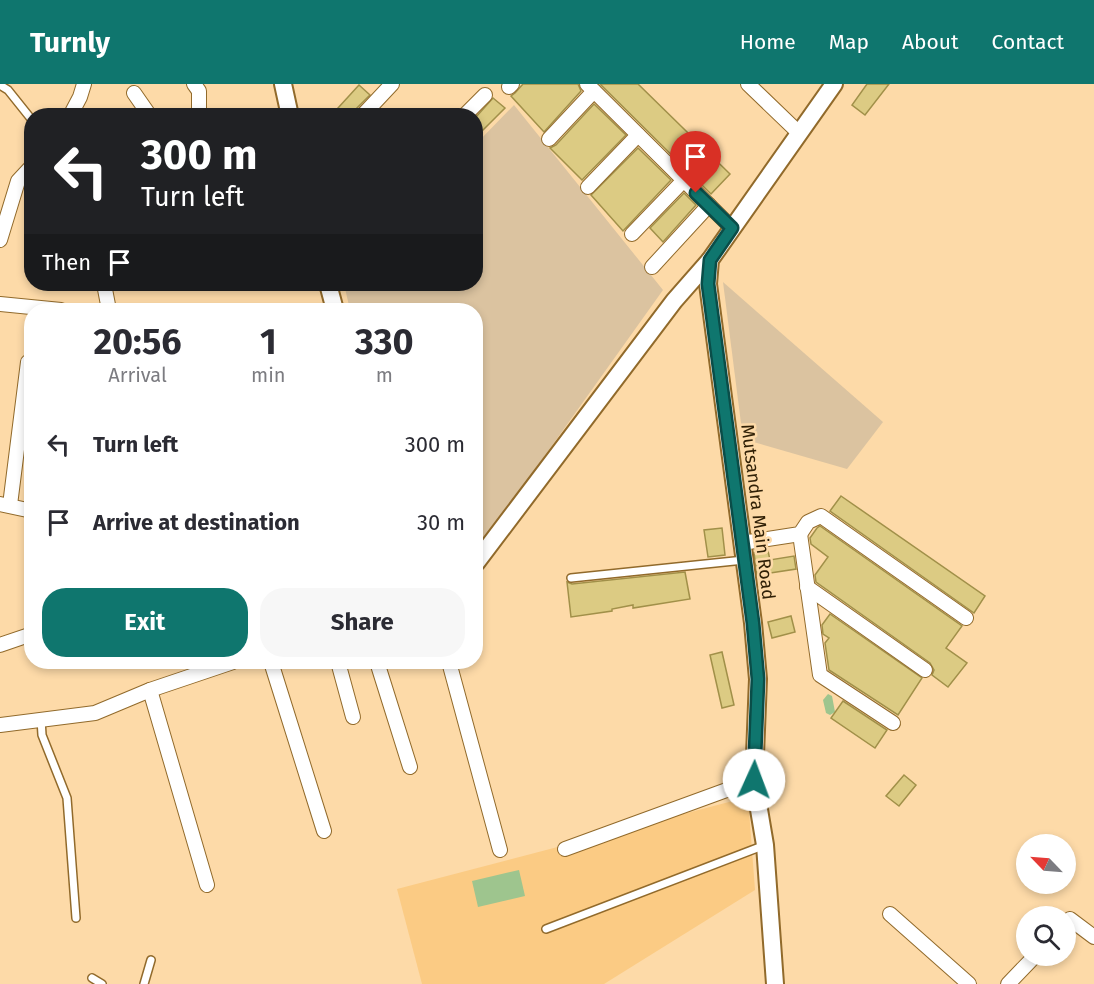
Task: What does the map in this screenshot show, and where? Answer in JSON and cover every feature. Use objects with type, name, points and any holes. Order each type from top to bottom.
[{"type":"street","points":[[74,108],[84,84]]},
{"type":"street","points":[[194,84],[199,91],[199,108]]},
{"type":"street","points":[[284,84],[288,108]]},
{"type":"street","points":[[370,108],[392,84]]},
{"type":"street","points":[[748,84],[799,133]]},
{"type":"street","points":[[483,554],[674,301],[710,260],[834,84]]},
{"type":"street","points":[[549,139],[591,88],[732,228]]},
{"type":"street","points":[[134,93],[144,108]]},
{"type":"street","points":[[472,108],[485,95]]},
{"type":"street","points":[[588,187],[638,135]]},
{"type":"street","points":[[0,240],[18,181],[24,174]]},
{"type":"street","points":[[632,234],[684,180]]},
{"type":"street","points":[[652,267],[709,205]]},
{"type":"street","name":"Mutsandra Main Road","points":[[710,260],[708,284],[758,679],[754,780],[765,845],[775,984]]},
{"type":"street","points":[[0,304],[24,306]]},
{"type":"street","points":[[24,388],[5,505],[24,509]]},
{"type":"street","points":[[892,723],[820,675],[800,534],[808,522],[821,516],[966,618]]},
{"type":"street","points":[[742,543],[800,534]]},
{"type":"street","points":[[807,587],[925,670]]},
{"type":"street","points":[[0,645],[24,637]]},
{"type":"street","points":[[0,725],[95,713],[201,669]]},
{"type":"street","points":[[274,669],[324,831]]},
{"type":"street","points":[[340,669],[353,717]]},
{"type":"street","points":[[379,669],[410,767]]},
{"type":"street","points":[[451,669],[500,850]]},
{"type":"street","points":[[150,690],[207,885]]},
{"type":"street","points":[[565,849],[754,780]]},
{"type":"street","points":[[890,914],[969,984]]},
{"type":"street","points":[[1076,924],[1094,938]]},
{"type":"street","points":[[1008,984],[1025,966]]},
{"type":"lane","points":[[0,85],[8,90],[24,110]]},
{"type":"lane","points":[[571,578],[744,560]]},
{"type":"lane","points":[[41,719],[42,735],[67,798],[76,918]]},
{"type":"lane","points":[[546,929],[765,845]]},
{"type":"lane","points":[[144,984],[151,960]]},
{"type":"lane","points":[[92,978],[102,984]]},
{"type":"shaded area","points":[[514,105],[663,290],[483,542],[483,303],[348,303],[346,291],[483,291],[483,137]]},
{"type":"shaded area","points":[[723,282],[883,422],[847,469],[743,439]]},
{"type":"shaded area","points":[[828,694],[832,696],[835,712],[830,715],[826,713],[823,700]]},
{"type":"shaded area","points":[[748,797],[755,890],[604,984],[422,984],[397,889]]},
{"type":"shaded area","points":[[519,870],[525,896],[478,907],[472,881]]},
{"type":"building","points":[[523,84],[578,84],[581,91],[544,132],[511,96]]},
{"type":"building","points":[[600,84],[638,84],[730,174],[711,194]]},
{"type":"building","points":[[867,84],[889,84],[865,115],[852,105]]},
{"type":"building","points":[[359,85],[370,95],[357,108],[338,108]]},
{"type":"building","points":[[493,98],[505,108],[483,130],[483,109]]},
{"type":"building","points":[[594,104],[626,135],[582,180],[550,148],[556,145]]},
{"type":"building","points":[[638,148],[671,180],[623,231],[591,195]]},
{"type":"building","points":[[684,193],[696,205],[663,242],[650,228]]},
{"type":"building","points":[[841,496],[985,596],[974,613],[830,511]]},
{"type":"building","points":[[820,526],[962,626],[946,648],[967,663],[948,687],[932,675],[934,670],[930,663],[816,582],[815,575],[828,557],[811,544],[810,538]]},
{"type":"building","points":[[722,528],[725,555],[708,557],[704,530]]},
{"type":"building","points":[[768,551],[770,560],[794,556],[796,569],[757,575],[754,553]]},
{"type":"building","points":[[685,572],[690,599],[633,608],[633,605],[612,609],[612,611],[571,617],[567,582],[572,584]]},
{"type":"building","points":[[830,614],[922,678],[898,715],[829,670],[825,643],[829,638],[823,634],[822,625]]},
{"type":"building","points":[[791,616],[795,632],[772,638],[768,622]]},
{"type":"building","points":[[722,652],[734,705],[722,708],[710,655]]},
{"type":"building","points":[[843,701],[887,730],[875,748],[831,718]]},
{"type":"building","points":[[904,775],[916,785],[899,806],[886,796]]},
{"type":"route","points":[[696,193],[732,228],[710,260],[708,284],[753,623],[758,679],[754,780]]}]
